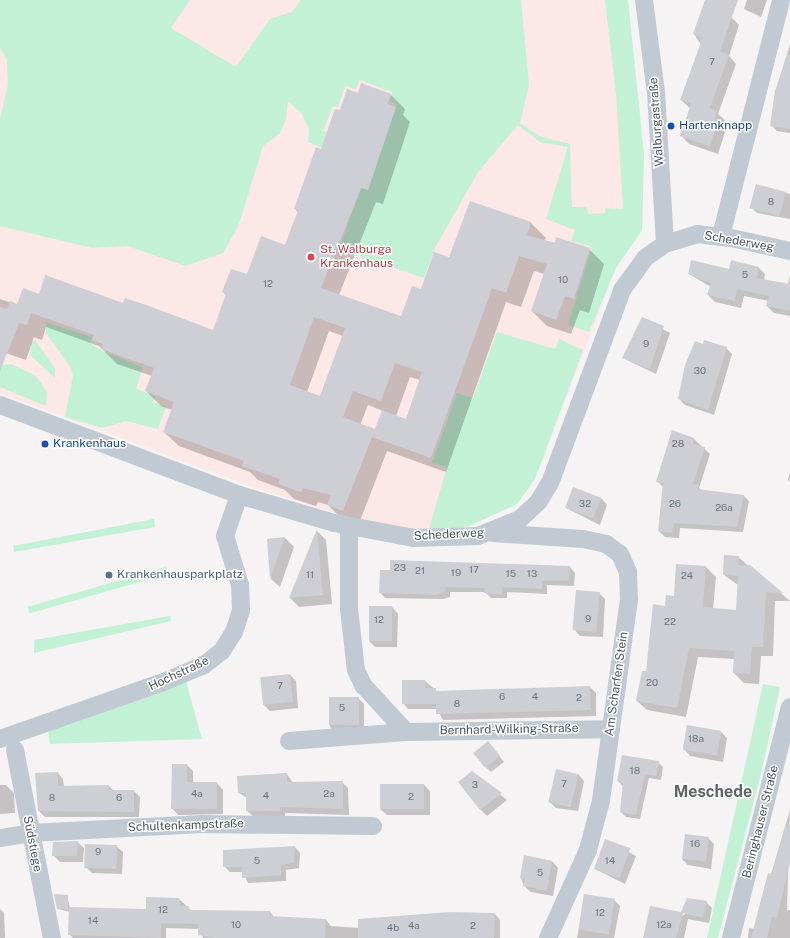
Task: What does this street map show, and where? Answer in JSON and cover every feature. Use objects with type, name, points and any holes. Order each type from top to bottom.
[{"type":"street","name":"Walburgastraße","points":[[644,0],[656,92],[665,244]]},
{"type":"street","points":[[721,236],[781,0]]},
{"type":"street","name":"Schederweg","points":[[0,404],[239,495],[350,528],[414,538],[491,533],[520,519],[548,487],[622,290],[638,267],[665,244],[688,236],[721,236],[790,251]]},
{"type":"street","name":"Hochstraße","points":[[0,739],[161,683],[204,664],[222,650],[234,632],[241,612],[240,585],[225,536],[239,495]]},
{"type":"street","points":[[350,528],[349,609],[356,670],[363,685],[406,732]]},
{"type":"street","name":"Am Scharfen Stein","points":[[491,533],[583,539],[606,544],[623,558],[628,572],[629,599],[611,729],[593,837],[548,938]]},
{"type":"street","name":"Beringhauser Straße","points":[[732,938],[790,707]]},
{"type":"street","name":"Bernhard-Wilking-Straße","points":[[289,741],[406,732],[611,729]]},
{"type":"street","name":"Südstiege","points":[[15,750],[30,833],[52,938]]},
{"type":"street","name":"Schultenkampstraße","points":[[0,838],[30,833],[203,824],[373,826]]},
{"type":"shaded area","name":"St. Walburga Krankenhaus","points":[[0,0],[628,0],[644,155],[642,230],[616,268],[535,479],[517,504],[469,526],[428,532],[352,518],[267,492],[0,393]]},
{"type":"green space","points":[[0,0],[190,0],[171,28],[236,67],[270,19],[292,12],[301,0],[521,0],[529,85],[520,123],[539,136],[570,144],[572,207],[587,207],[588,214],[606,213],[605,208],[623,209],[616,94],[605,0],[628,0],[644,155],[642,230],[616,268],[589,332],[568,325],[592,247],[571,241],[575,230],[546,219],[568,147],[540,142],[518,125],[478,172],[435,248],[424,278],[339,249],[361,188],[368,190],[397,104],[390,101],[392,92],[360,80],[356,89],[345,86],[338,107],[333,106],[323,131],[329,132],[323,148],[308,142],[309,129],[302,114],[288,101],[286,120],[280,133],[263,146],[238,227],[223,253],[185,266],[128,246],[92,248],[0,226],[0,119],[8,85],[7,60],[0,48]]},
{"type":"green space","points":[[46,322],[92,337],[90,342],[102,351],[143,367],[136,389],[155,396],[153,402],[166,407],[158,429],[126,421],[103,428],[65,417],[73,376],[71,368],[46,333]]},
{"type":"green space","points":[[497,332],[555,349],[559,339],[583,350],[535,479],[517,504],[469,526],[428,532],[447,467],[432,463],[457,393],[473,398]]},
{"type":"green space","points":[[35,340],[55,368],[55,378],[30,355],[31,344]]},
{"type":"green space","points":[[11,364],[36,376],[47,392],[46,406],[0,387],[0,365]]},
{"type":"green space","points":[[154,519],[155,527],[14,552],[13,546]]},
{"type":"green space","points":[[166,567],[168,574],[30,613],[28,607]]},
{"type":"green space","points":[[170,616],[171,621],[34,653],[34,640]]},
{"type":"green space","points":[[186,681],[202,739],[50,744],[48,730]]},
{"type":"green space","points":[[763,684],[780,687],[761,774],[718,938],[707,938]]},
{"type":"building","points":[[705,0],[738,0],[720,51],[729,55],[710,108],[717,111],[714,122],[718,123],[710,146],[680,136],[691,104],[680,100],[700,45],[701,37],[693,34]]},
{"type":"building","points":[[787,55],[790,55],[790,129],[770,126],[775,91]]},
{"type":"building","points":[[361,83],[391,94],[387,104],[396,107],[368,190],[361,188],[321,288],[401,316],[412,286],[421,289],[434,252],[449,257],[470,201],[531,222],[527,235],[555,243],[556,237],[590,248],[574,299],[565,296],[556,320],[531,311],[547,264],[519,256],[506,293],[492,288],[431,458],[372,437],[343,511],[327,505],[331,495],[303,488],[301,492],[278,484],[280,479],[242,466],[244,461],[163,432],[174,402],[145,391],[154,368],[101,349],[103,344],[92,340],[94,335],[31,313],[27,325],[19,323],[0,371],[0,307],[7,309],[10,301],[17,304],[23,288],[39,294],[45,275],[123,303],[125,298],[213,330],[226,294],[222,292],[231,269],[247,274],[261,236],[285,245],[298,210],[294,209],[316,147],[321,149],[335,109],[340,110],[347,89],[358,93]],"holes":[[[314,317],[345,328],[320,396],[290,385]],[[395,363],[422,372],[406,419],[382,410],[375,429],[343,417],[353,391],[381,401]]]},
{"type":"building","points":[[756,184],[786,192],[779,216],[750,208]]},
{"type":"building","points":[[691,260],[729,269],[731,260],[759,267],[757,278],[790,284],[790,311],[766,306],[769,296],[737,289],[735,301],[707,295],[711,283],[688,274]]},
{"type":"building","points":[[642,317],[664,326],[650,369],[622,358]]},
{"type":"building","points":[[704,340],[727,347],[708,410],[678,399],[685,365],[695,341],[703,344]]},
{"type":"building","points":[[672,430],[694,438],[693,444],[705,447],[693,484],[698,485],[697,489],[744,495],[737,527],[674,523],[673,533],[658,531],[663,483],[656,482]]},
{"type":"building","points":[[573,487],[601,498],[593,518],[565,508]]},
{"type":"building","points":[[317,529],[323,595],[289,598]]},
{"type":"building","points":[[285,537],[270,579],[267,539]]},
{"type":"building","points":[[724,555],[739,556],[738,565],[750,565],[783,593],[766,592],[763,647],[752,647],[750,674],[733,673],[734,651],[689,648],[677,708],[636,701],[642,671],[646,671],[653,604],[665,606],[666,595],[674,596],[676,564],[706,566],[703,607],[736,610],[738,576],[723,575]]},
{"type":"building","points":[[390,560],[570,566],[569,581],[542,581],[542,589],[502,587],[502,594],[484,593],[485,588],[446,587],[445,592],[437,595],[379,593],[380,570],[390,570]]},
{"type":"building","points":[[576,590],[600,592],[596,632],[573,630]]},
{"type":"building","points":[[369,606],[392,606],[392,641],[369,641]]},
{"type":"building","points":[[290,674],[293,702],[263,705],[260,677]]},
{"type":"building","points":[[402,680],[425,680],[425,688],[436,688],[436,691],[590,686],[591,710],[436,714],[436,704],[402,704]]},
{"type":"building","points":[[329,697],[359,697],[359,725],[329,725]]},
{"type":"building","points":[[687,725],[721,731],[717,756],[683,750]]},
{"type":"building","points":[[488,741],[500,756],[485,768],[473,753]]},
{"type":"building","points":[[622,755],[659,761],[656,776],[645,774],[636,815],[620,812],[623,783],[617,781]]},
{"type":"building","points":[[172,764],[187,764],[187,782],[217,782],[217,809],[171,809]]},
{"type":"building","points":[[556,769],[578,774],[571,807],[548,802]]},
{"type":"building","points":[[472,771],[502,793],[480,810],[458,782]]},
{"type":"building","points":[[58,772],[58,786],[109,785],[109,790],[134,790],[134,812],[38,811],[35,773]]},
{"type":"building","points":[[287,773],[287,782],[343,781],[343,809],[280,807],[280,811],[246,811],[246,793],[238,793],[237,776]]},
{"type":"building","points":[[380,784],[424,784],[424,809],[380,809]]},
{"type":"building","points":[[786,825],[790,826],[790,863],[777,918],[772,917],[767,938],[751,938],[768,873],[772,874]]},
{"type":"building","points":[[685,834],[709,837],[706,862],[682,859]]},
{"type":"building","points":[[605,839],[630,848],[619,878],[594,869]]},
{"type":"building","points":[[78,841],[77,856],[52,856],[53,842]]},
{"type":"building","points":[[85,844],[117,845],[116,869],[84,868]]},
{"type":"building","points":[[295,846],[294,863],[281,865],[281,875],[242,878],[242,867],[223,867],[223,850]]},
{"type":"building","points":[[524,855],[552,861],[547,891],[523,886],[525,879],[520,878]]},
{"type":"building","points":[[54,894],[68,895],[68,910],[57,909]]},
{"type":"building","points":[[584,894],[615,899],[609,934],[578,930]]},
{"type":"building","points":[[146,897],[179,898],[180,906],[189,906],[189,910],[270,911],[270,916],[326,919],[325,938],[216,938],[198,935],[198,924],[161,923],[161,938],[68,935],[69,907],[146,909]]},
{"type":"building","points":[[687,898],[707,901],[703,918],[683,913],[676,938],[643,938],[650,906],[681,912]]},
{"type":"building","points":[[450,912],[495,913],[494,938],[358,938],[358,919]]},
{"type":"place","name":"Hartenknapp","points":[[671,126]]},
{"type":"place","name":"St. Walburga Krankenhaus","points":[[311,257]]},
{"type":"place","name":"Krankenhaus","points":[[45,444]]},
{"type":"place","name":"Krankenhausparkplatz","points":[[109,575]]},
{"type":"district","name":"Meschede","points":[[713,792]]}]
